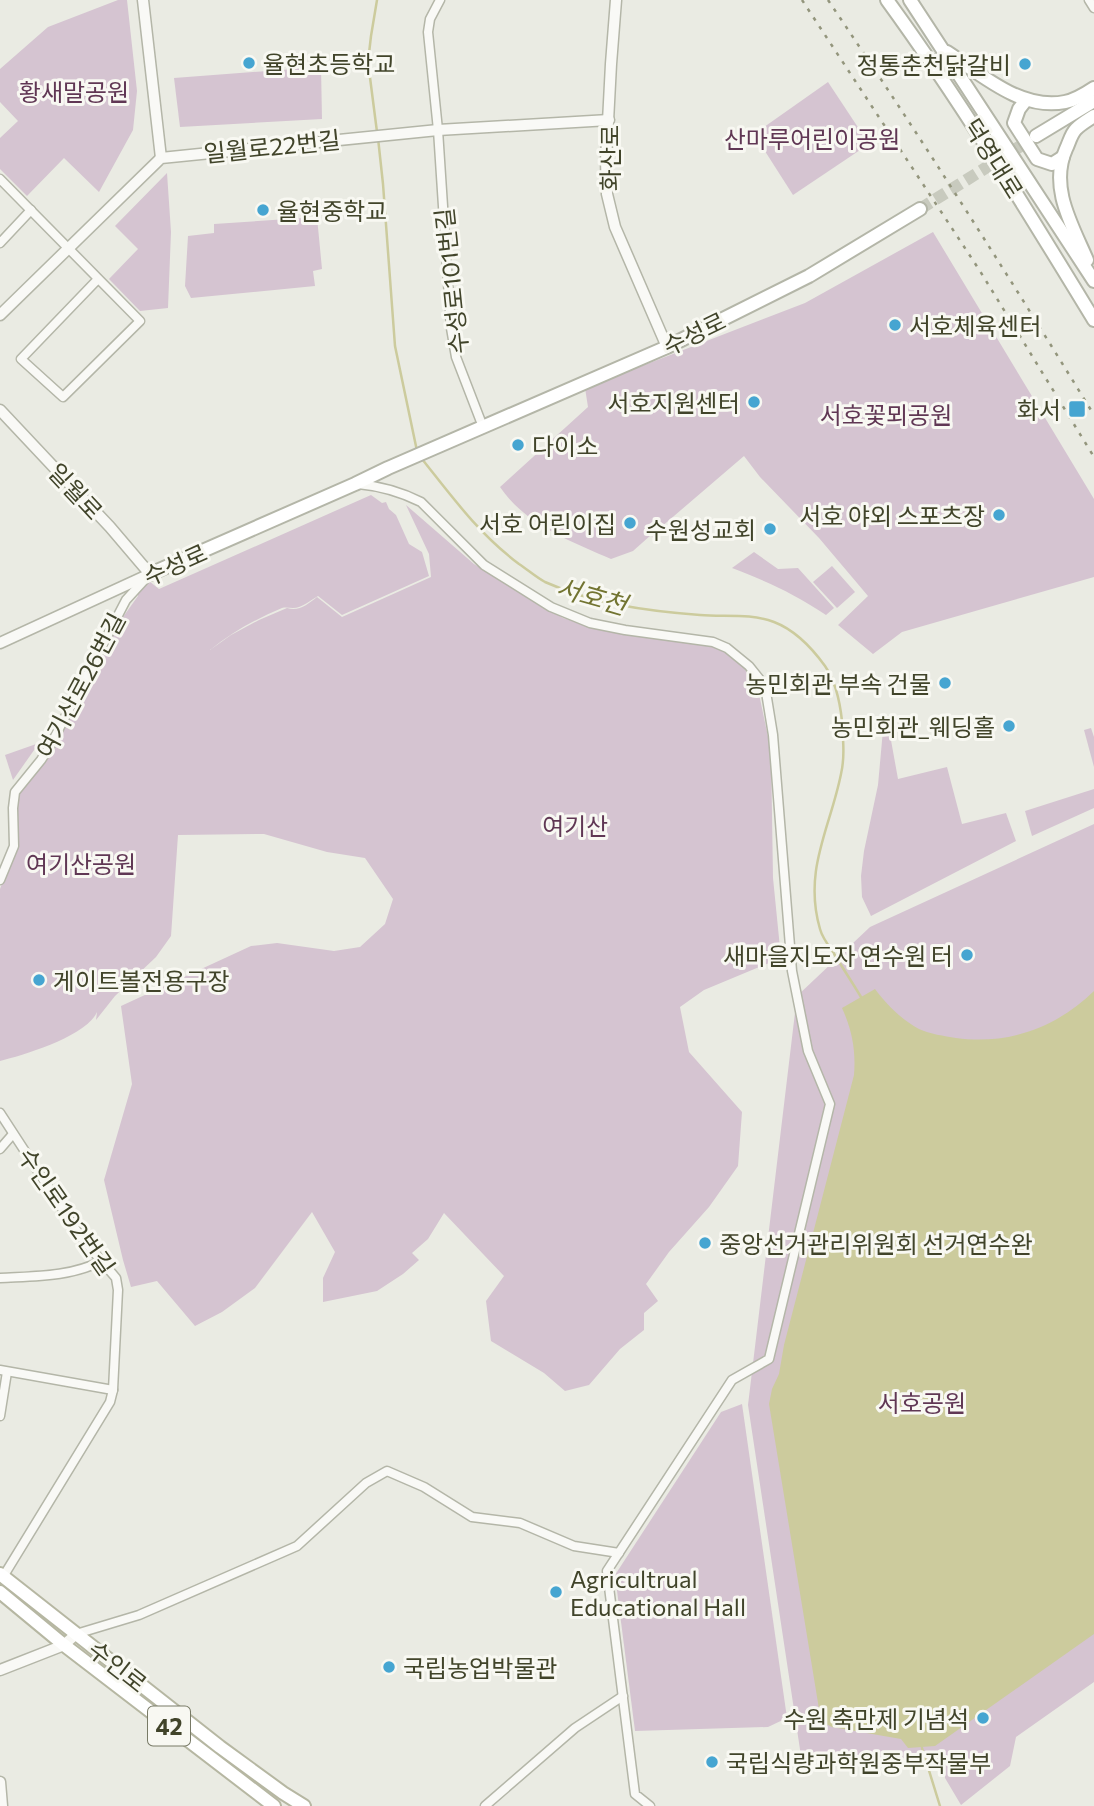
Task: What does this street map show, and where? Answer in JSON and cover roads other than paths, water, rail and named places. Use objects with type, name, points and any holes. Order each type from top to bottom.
[{"type":"main road","name":"덕영대로","points":[[887,0],[996,160],[1094,320]]},
{"type":"main road","name":"덕영대로","points":[[910,0],[1088,259]]},
{"type":"main road","points":[[942,49],[1026,100],[1063,103],[1094,88]]},
{"type":"main road","points":[[1026,100],[1014,123],[1037,159],[1052,164],[1063,157]]},
{"type":"main road","points":[[1036,136],[1094,101]]},
{"type":"main road","points":[[1094,116],[1074,130],[1059,171],[1066,210],[1088,259],[1094,281]]},
{"type":"main road","name":"수성로","points":[[150,574],[667,347],[809,276],[920,209]]},
{"type":"main road","name":"수인로","points":[[1,1576],[220,1747],[304,1806]]},
{"type":"main road","name":"수인로","points":[[0,1592],[64,1645],[274,1806]]},
{"type":"street","points":[[0,316],[161,158],[144,0]]},
{"type":"street","name":"수성로101번길","points":[[440,0],[430,19],[428,32],[438,130],[453,343],[483,427]]},
{"type":"street","name":"화산로","points":[[616,0],[606,178],[610,209],[667,347]]},
{"type":"street","points":[[1089,0],[1094,8]]},
{"type":"street","name":"일월로22번길","points":[[161,158],[438,130],[609,120]]},
{"type":"street","points":[[0,179],[69,248],[140,321],[63,397],[21,359],[99,279]]},
{"type":"street","points":[[0,243],[31,210]]},
{"type":"street","name":"일월로","points":[[0,410],[110,527],[150,574]]},
{"type":"street","points":[[355,484],[378,486],[421,502],[484,565],[551,607],[590,623],[713,642],[727,648],[749,666],[765,686],[774,745],[792,971],[808,1051],[830,1104],[769,1359],[732,1380],[607,1572],[635,1794],[650,1806]]},
{"type":"street","name":"수성로","points":[[0,643],[150,574]]},
{"type":"street","name":"여기산로26번길","points":[[0,880],[14,846],[15,792],[50,746],[126,600],[150,574]]},
{"type":"street","name":"수인로192번길","points":[[0,1113],[80,1236],[116,1279],[118,1290],[113,1390],[110,1402],[1,1576]]},
{"type":"street","points":[[0,1149],[13,1134]]},
{"type":"street","points":[[0,1278],[83,1270],[102,1261]]},
{"type":"street","points":[[0,1416],[4,1371],[113,1390]]},
{"type":"street","points":[[0,1670],[64,1645],[76,1634],[139,1615],[297,1546],[366,1483],[387,1471],[424,1487],[472,1517],[520,1523],[574,1546],[619,1553]]},
{"type":"street","points":[[485,1806],[575,1727],[623,1696]]},
{"type":"street","points":[[0,1782],[2,1806]]},
{"type":"waterway","name":"서호천","points":[[377,0],[368,62],[377,132]]},
{"type":"waterway","name":"서호천","points":[[378,138],[395,346],[417,451]]},
{"type":"waterway","name":"서호천","points":[[422,459],[491,540],[545,582],[582,596],[641,609],[765,619],[782,625],[796,635],[820,659],[832,679],[839,699],[843,755],[841,774],[816,869],[816,908],[824,938],[861,997]]},
{"type":"waterway","name":"서호천","points":[[922,1748],[940,1806]]},
{"type":"tunnel","points":[[920,209],[1035,137]]},
{"type":"railway","points":[[802,0],[980,271],[1094,457]]},
{"type":"railway","points":[[828,0],[963,206],[1094,415]]},
{"type":"place","name":"율현초등학교","points":[[249,63]]},
{"type":"place","name":"정통춘천닭갈비","points":[[1025,64]]},
{"type":"place","name":"율현중학교","points":[[263,210]]},
{"type":"place","name":"서호체육센터","points":[[895,325]]},
{"type":"place","name":"서호지원센터","points":[[754,402]]},
{"type":"place","name":"화서","points":[[1077,409]]},
{"type":"place","name":"다이소","points":[[518,445]]},
{"type":"place","name":"서호 야외 스포츠장","points":[[999,515]]},
{"type":"place","name":"서호 어린이집","points":[[630,523]]},
{"type":"place","name":"수원성교회","points":[[770,529]]},
{"type":"place","name":"농민회관 부속 건물","points":[[945,683]]},
{"type":"place","name":"농민회관_웨딩홀","points":[[1009,726]]},
{"type":"place","name":"새마을지도자 연수원 터","points":[[967,955]]},
{"type":"place","name":"게이트볼전용구장","points":[[39,980]]},
{"type":"place","name":"중앙선거관리위원회 선거연수완","points":[[705,1243]]},
{"type":"place","name":"Agricultrual Educational Hall","points":[[556,1592]]},
{"type":"place","name":"국립농업박물관","points":[[389,1667]]},
{"type":"place","name":"수원 축만제 기념석","points":[[983,1718]]},
{"type":"place","name":"국립식량과학원중부작물부","points":[[712,1762]]},
{"type":"park label","name":"황새말공원","points":[[74,91]]},
{"type":"park label","name":"산마루어린이공원","points":[[812,138]]},
{"type":"park label","name":"서호꽃뫼공원","points":[[886,414]]},
{"type":"park label","name":"여기산","points":[[575,825]]},
{"type":"park label","name":"여기산공원","points":[[81,863]]},
{"type":"park label","name":"서호공원","points":[[922,1402]]}]
